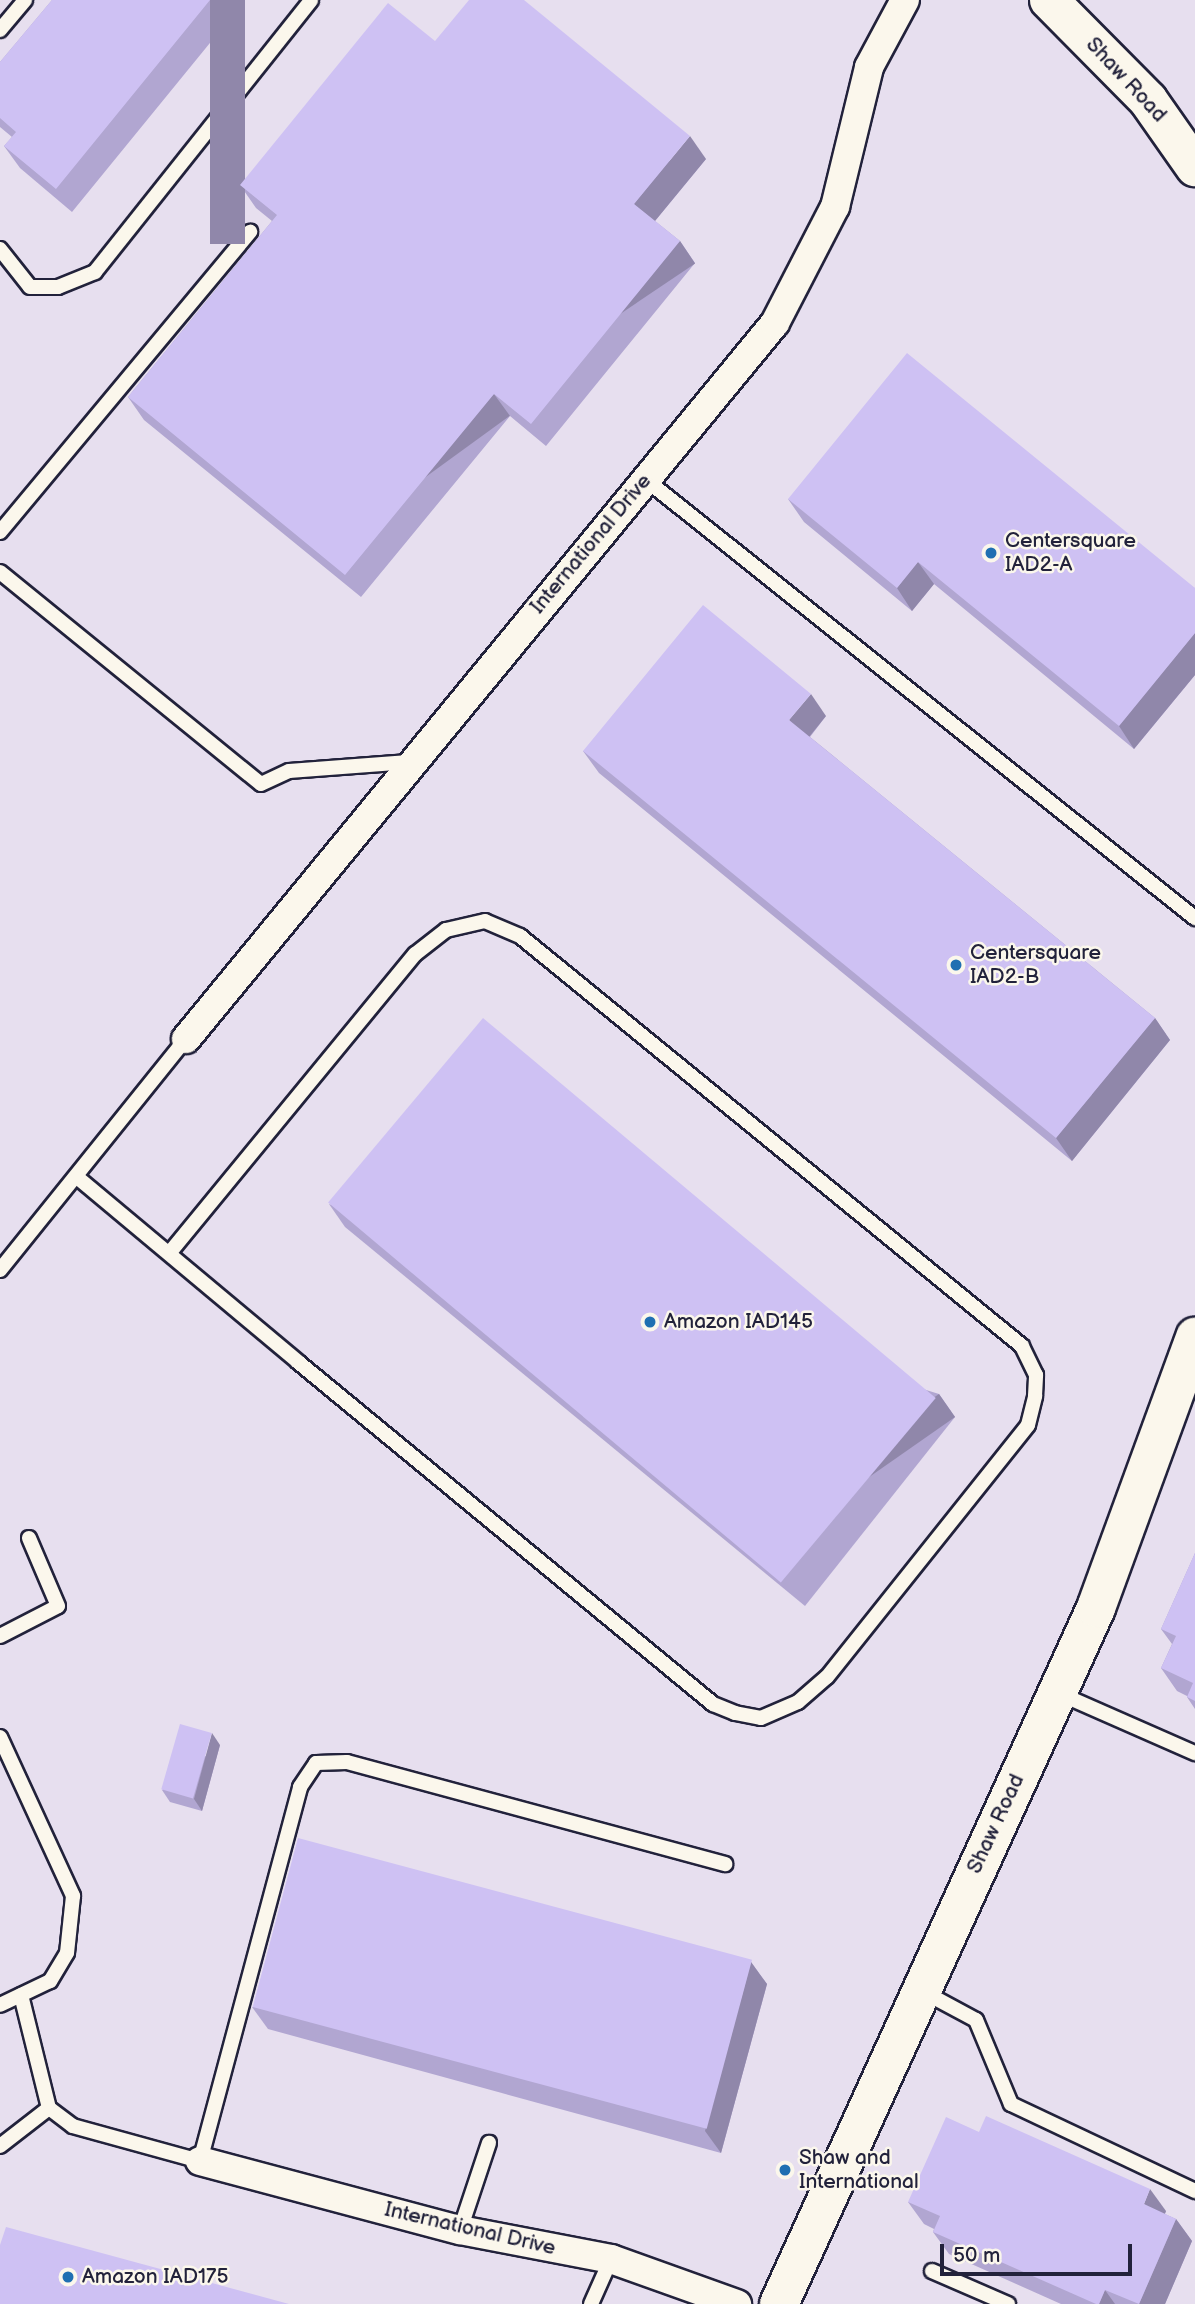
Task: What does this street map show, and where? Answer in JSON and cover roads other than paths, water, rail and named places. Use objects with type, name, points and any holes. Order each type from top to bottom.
[{"type":"main road","name":"Shaw Road","points":[[1049,0],[1148,100],[1195,167]]},
{"type":"main road","name":"Shaw Road","points":[[779,2304],[1057,1692],[1186,1392],[1195,1337]]},
{"type":"street","name":"International Drive","points":[[186,1039],[409,762],[645,479],[792,296],[835,207],[870,67],[905,0]]},
{"type":"street","name":"International Drive","points":[[200,2161],[460,2230],[611,2259],[737,2304]]},
{"type":"lane","points":[[0,30],[26,0]]},
{"type":"lane","points":[[0,248],[30,287],[66,285],[95,272],[311,0]]},
{"type":"lane","points":[[0,531],[250,232]]},
{"type":"lane","points":[[645,479],[1195,919]]},
{"type":"lane","points":[[0,572],[261,784],[289,771],[409,762]]},
{"type":"lane","points":[[77,1177],[713,1704],[748,1715],[761,1717],[798,1702],[827,1677],[1028,1425],[1035,1396],[1036,1375],[1022,1346],[520,936],[485,921],[446,930],[415,954],[169,1253]]},
{"type":"lane","points":[[0,1270],[186,1039]]},
{"type":"lane","points":[[0,1636],[58,1606],[29,1538]]},
{"type":"lane","points":[[1057,1692],[1195,1752]]},
{"type":"lane","points":[[0,1737],[73,1896],[67,1953],[50,1982],[0,2005]]},
{"type":"lane","points":[[21,1995],[49,2108],[73,2126],[200,2161],[300,1787],[316,1763],[347,1762],[726,1864]]},
{"type":"lane","points":[[920,1990],[976,2021],[1011,2104],[1195,2191]]},
{"type":"lane","points":[[0,2146],[49,2108]]},
{"type":"lane","points":[[460,2230],[489,2143]]},
{"type":"lane","points":[[592,2304],[611,2259]]},
{"type":"lane","points":[[932,2271],[1008,2304]]},
{"type":"place","name":"Centersquare IAD2-A","points":[[991,553]]},
{"type":"place","name":"Centersquare IAD2-B","points":[[956,965]]},
{"type":"place","name":"Amazon IAD145","points":[[650,1322]]},
{"type":"place","name":"Shaw and International","points":[[785,2170]]},
{"type":"place","name":"Amazon IAD175","points":[[68,2277]]}]
